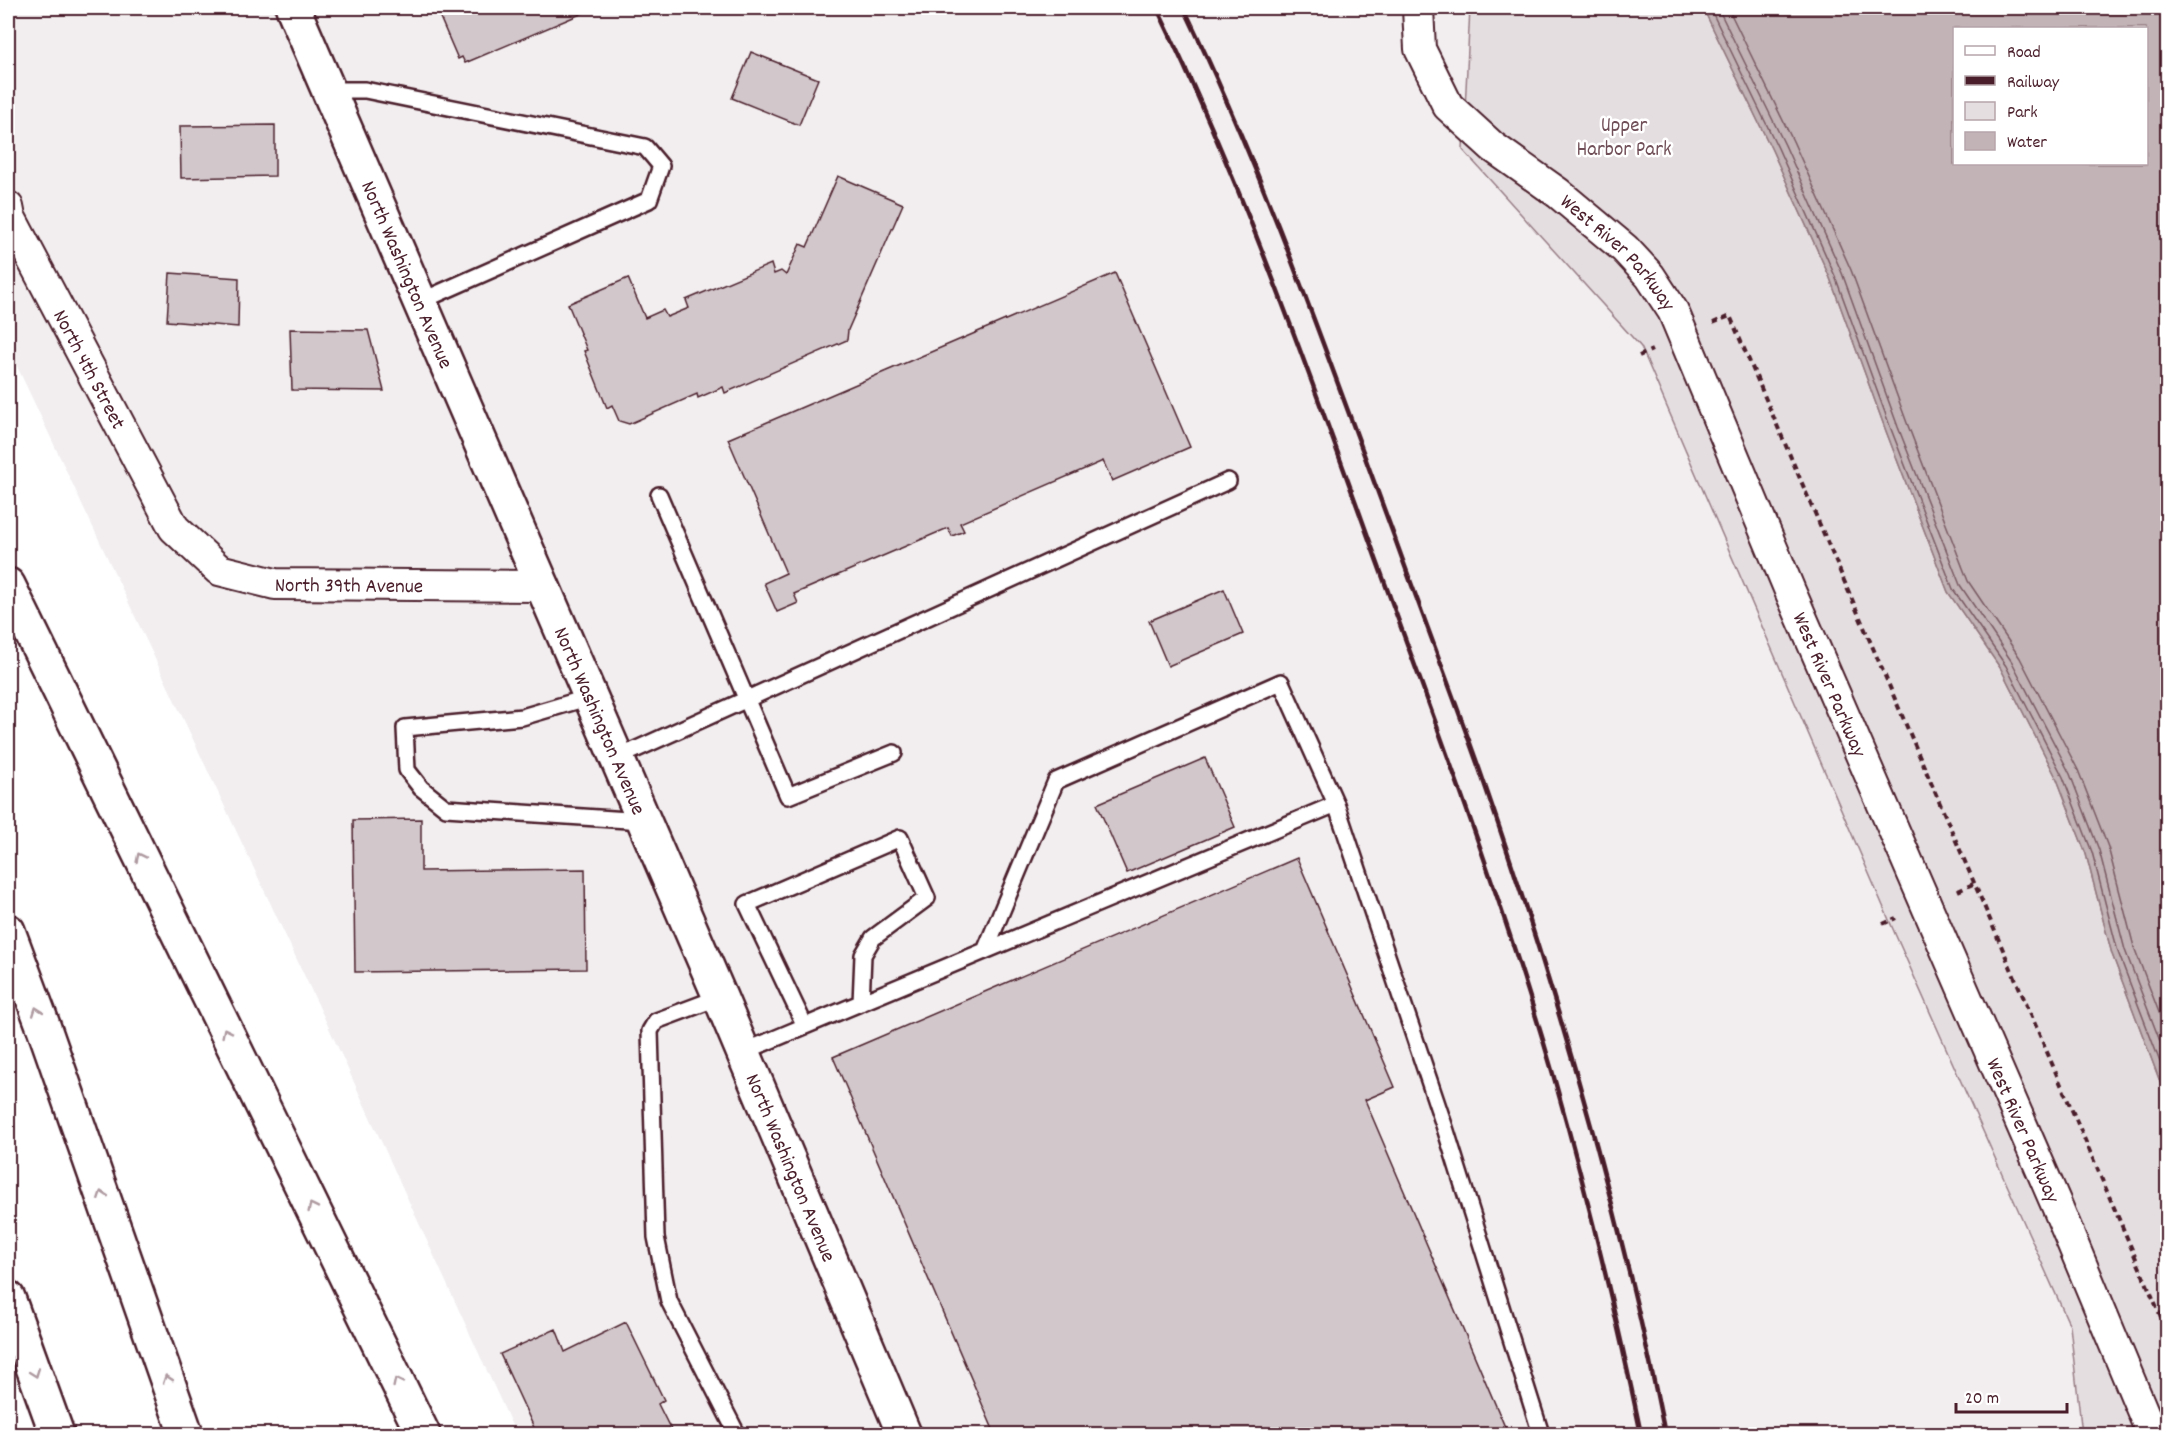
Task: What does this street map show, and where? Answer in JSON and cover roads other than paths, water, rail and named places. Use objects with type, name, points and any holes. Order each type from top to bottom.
[{"type":"main road","name":"North Washington Avenue","points":[[293,8],[544,586],[904,1434]]},
{"type":"main road","points":[[8,585],[423,1434]]},
{"type":"main road","points":[[8,931],[186,1434]]},
{"type":"main road","points":[[8,1298],[57,1434]]},
{"type":"street","name":"West River Parkway","points":[[1418,8],[1420,49],[1448,106],[1492,147],[1558,194],[1626,249],[1650,276],[1672,311],[1790,591],[2057,1206],[2152,1434]]},
{"type":"street","name":"North 4th Street","points":[[8,207],[10,217],[174,528]]},
{"type":"street","name":"North 39th Avenue","points":[[174,528],[219,570],[275,584],[544,586]]},
{"type":"lane","points":[[328,90],[365,90],[645,147],[661,166],[649,200],[419,302]]},
{"type":"lane","points":[[617,758],[1227,481]]},
{"type":"lane","points":[[659,495],[788,796],[894,753]]},
{"type":"lane","points":[[985,951],[1056,780],[1281,682],[1336,804],[1446,1131],[1541,1434]]},
{"type":"lane","points":[[590,697],[522,717],[405,728],[407,770],[421,788],[446,808],[643,821]]},
{"type":"lane","points":[[743,1052],[1336,804]]},
{"type":"lane","points":[[805,1026],[747,904],[900,838],[927,898],[873,938],[863,955],[861,1003]]},
{"type":"lane","points":[[720,997],[656,1022],[650,1031],[656,1237],[669,1300],[736,1434]]},
{"type":"water","points":[[1703,8],[2167,8],[2167,1100],[2112,954],[2086,854],[2057,779],[2001,669],[1948,592],[1830,278],[1772,150]]},
{"type":"railway","points":[[1157,8],[1219,144],[1275,283],[1492,881],[1534,1009],[1578,1163],[1641,1434]]},
{"type":"railway","points":[[1184,8],[1214,72],[1295,269],[1459,712],[1508,852],[1584,1100],[1628,1266],[1665,1434]]},
{"type":"park label","name":"Upper Harbor Park","points":[[1624,136]]}]
